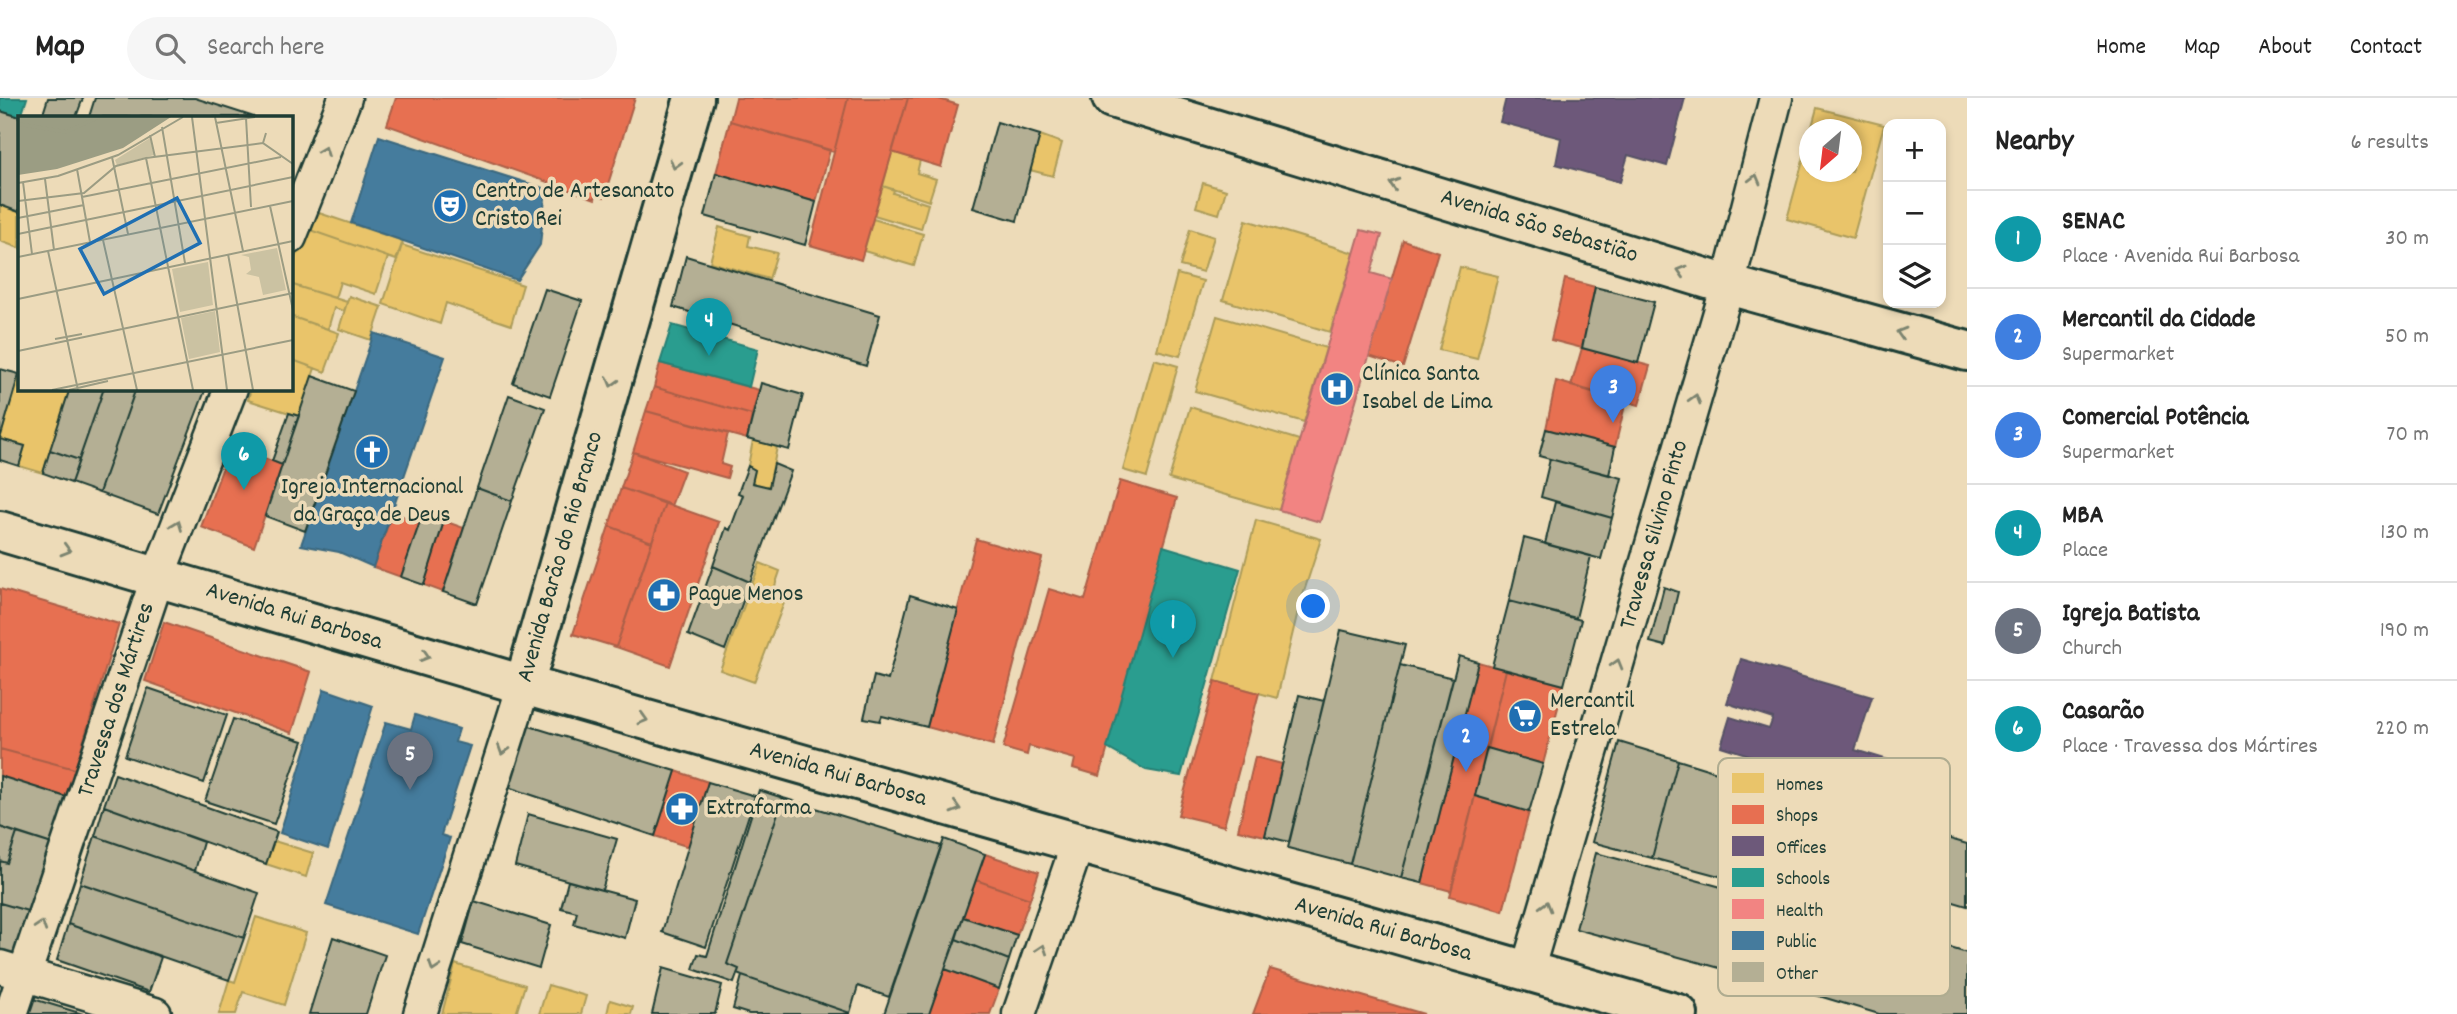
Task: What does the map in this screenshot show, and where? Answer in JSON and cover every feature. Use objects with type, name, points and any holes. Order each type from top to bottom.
[{"type":"main road","name":"Avenida Barão do Rio Branco","points":[[524,685],[694,98]]},
{"type":"main road","name":"Avenida São Sebastião","points":[[1112,98],[1728,285],[1967,351]]},
{"type":"main road","name":"Avenida Rui Barbosa","points":[[0,531],[524,685],[1678,1014]]},
{"type":"street","points":[[292,232],[345,98]]},
{"type":"street","name":"Travessa Silvino Pinto","points":[[1527,971],[1728,285],[1776,98]]},
{"type":"street","name":"Travessa dos Mártires","points":[[11,1014],[12,971],[158,576],[230,390]]},
{"type":"street","name":"Avenida Barão do Rio Branco","points":[[419,1014],[524,685]]},
{"type":"street","points":[[1020,1014],[1078,843]]},
{"type":"street","points":[[12,971],[155,1014]]},
{"type":"building: Homes","points":[[1817,108],[1860,119],[1814,119]]},
{"type":"building: Homes","points":[[1862,119],[1883,125],[1853,238],[1787,219],[1799,175],[1799,182],[1862,182]]},
{"type":"building: Homes","points":[[1040,135],[1062,143],[1053,176],[1030,170]]},
{"type":"building: Homes","points":[[892,152],[920,160],[917,173],[936,179],[929,201],[883,186]]},
{"type":"building: Homes","points":[[1203,183],[1226,190],[1219,214],[1196,207]]},
{"type":"building: Homes","points":[[883,186],[894,190],[893,193],[928,204],[921,229],[874,215]]},
{"type":"building: Homes","points":[[0,205],[18,212],[18,248],[0,241]]},
{"type":"building: Homes","points":[[313,211],[403,241],[396,260],[307,229]]},
{"type":"building: Homes","points":[[873,219],[923,234],[914,266],[864,251]]},
{"type":"building: Homes","points":[[1246,220],[1354,253],[1330,332],[1223,300]]},
{"type":"building: Homes","points":[[719,227],[750,236],[748,246],[777,253],[769,279],[710,262]]},
{"type":"building: Homes","points":[[307,229],[388,257],[376,294],[340,282],[335,298],[292,285],[292,265]]},
{"type":"building: Homes","points":[[1190,229],[1214,237],[1203,272],[1180,266]]},
{"type":"building: Homes","points":[[402,245],[523,285],[511,325],[446,303],[440,324],[383,304]]},
{"type":"building: Homes","points":[[1460,267],[1498,276],[1477,359],[1439,350]]},
{"type":"building: Homes","points":[[1177,274],[1203,281],[1180,356],[1157,350]]},
{"type":"building: Homes","points":[[292,285],[347,302],[344,311],[334,308],[328,329],[292,317]]},
{"type":"building: Homes","points":[[349,296],[382,307],[371,340],[339,329]]},
{"type":"building: Homes","points":[[1217,316],[1326,348],[1304,422],[1195,391]]},
{"type":"building: Homes","points":[[292,317],[339,333],[325,372],[292,360]]},
{"type":"building: Homes","points":[[1154,359],[1178,366],[1147,477],[1123,470]]},
{"type":"building: Homes","points":[[292,360],[315,368],[299,416],[248,400],[250,390],[292,390]]},
{"type":"building: Homes","points":[[18,378],[18,390],[69,390],[43,473],[19,466],[25,446],[0,439]]},
{"type":"building: Homes","points":[[1190,407],[1299,440],[1279,510],[1169,479]]},
{"type":"building: Homes","points":[[753,440],[777,447],[769,487],[752,483],[755,470],[748,466]]},
{"type":"building: Homes","points":[[1256,520],[1321,539],[1299,607],[1277,698],[1215,681]]},
{"type":"building: Homes","points":[[760,563],[780,571],[774,589],[787,595],[754,682],[720,670]]},
{"type":"building: Homes","points":[[274,841],[313,853],[306,877],[266,864]]},
{"type":"building: Homes","points":[[256,917],[306,933],[284,1005],[243,992],[236,1014],[219,1014],[229,980],[235,982]]},
{"type":"building: Homes","points":[[455,964],[525,985],[516,1014],[442,1014]]},
{"type":"building: Homes","points":[[548,985],[586,996],[581,1014],[539,1014]]},
{"type":"building: Homes","points":[[610,1000],[633,1007],[631,1014],[607,1014]]},
{"type":"building: Shops","points":[[396,98],[635,98],[604,197],[596,194],[595,199],[387,125]]},
{"type":"building: Shops","points":[[736,98],[848,98],[834,152],[730,121]]},
{"type":"building: Shops","points":[[848,98],[908,98],[861,260],[810,245]]},
{"type":"building: Shops","points":[[908,98],[936,98],[958,105],[941,167],[892,152]]},
{"type":"building: Shops","points":[[730,121],[830,150],[816,202],[716,173]]},
{"type":"building: Shops","points":[[1403,240],[1438,252],[1403,367],[1369,356]]},
{"type":"building: Shops","points":[[1565,279],[1595,287],[1582,348],[1551,340]]},
{"type":"building: Shops","points":[[1582,348],[1650,366],[1639,405],[1571,386]]},
{"type":"building: Shops","points":[[660,363],[759,390],[752,415],[654,387]]},
{"type":"building: Shops","points":[[1556,381],[1626,401],[1615,447],[1546,429]]},
{"type":"building: Shops","points":[[654,387],[752,415],[747,439],[646,411]]},
{"type":"building: Shops","points":[[646,411],[728,433],[721,464],[730,467],[727,478],[633,452]]},
{"type":"building: Shops","points":[[231,445],[282,465],[254,547],[201,527]]},
{"type":"building: Shops","points":[[633,452],[684,471],[671,506],[621,488]]},
{"type":"building: Shops","points":[[1120,481],[1177,498],[1100,776],[1073,768],[1075,759],[1029,746],[1027,755],[1003,748],[1049,589],[1085,600]]},
{"type":"building: Shops","points":[[621,488],[665,503],[652,542],[609,526]]},
{"type":"building: Shops","name":"Pague Menos","points":[[665,503],[719,522],[670,666],[616,647]]},
{"type":"building: Shops","points":[[392,513],[421,522],[401,577],[373,567]]},
{"type":"building: Shops","points":[[444,521],[464,528],[443,592],[424,585]]},
{"type":"building: Shops","points":[[609,526],[652,542],[616,647],[573,634]]},
{"type":"building: Shops","points":[[976,539],[1042,558],[993,745],[927,727]]},
{"type":"building: Shops","points":[[0,589],[119,624],[75,769],[0,749]]},
{"type":"building: Shops","points":[[164,622],[311,672],[292,733],[145,681]]},
{"type":"building: Shops","points":[[1478,662],[1506,670],[1451,891],[1422,883]]},
{"type":"building: Shops","name":"Mercantil Estrela","points":[[1506,670],[1564,685],[1543,764],[1487,748]]},
{"type":"building: Shops","points":[[1215,681],[1259,693],[1224,826],[1178,815]]},
{"type":"building: Shops","points":[[0,749],[75,769],[66,797],[0,776]]},
{"type":"building: Shops","points":[[1255,757],[1282,764],[1265,836],[1238,830]]},
{"type":"building: Shops","name":"Extrafarma","points":[[676,771],[708,782],[689,847],[655,836]]},
{"type":"building: Shops","points":[[1475,796],[1529,812],[1503,911],[1450,896]]},
{"type":"building: Shops","points":[[985,854],[1039,872],[1030,899],[976,880]]},
{"type":"building: Shops","points":[[976,880],[1030,899],[1017,935],[963,917]]},
{"type":"building: Shops","points":[[945,969],[999,989],[990,1014],[929,1014]]},
{"type":"building: Shops","points":[[1270,969],[1424,1014],[1253,1014]]},
{"type":"building: Offices","points":[[1506,98],[1685,98],[1667,166],[1628,155],[1620,182],[1556,164],[1561,138],[1500,122]]},
{"type":"building: Offices","points":[[1741,659],[1872,697],[1855,750],[1881,758],[1759,758],[1721,746],[1730,717],[1769,729],[1773,718],[1727,703]]},
{"type":"building: Schools","points":[[0,98],[27,98],[21,116],[0,111]]},
{"type":"building: Schools","points":[[672,325],[758,349],[749,387],[660,363]]},
{"type":"building: Schools","points":[[1163,546],[1240,569],[1181,776],[1146,770],[1107,748]]},
{"type":"building: Health","name":"Clínica Santa Isabel de Lima","points":[[1361,230],[1382,235],[1371,273],[1392,279],[1320,522],[1279,510]]},
{"type":"building: Public","name":"Centro de Artesanato Cristo Rei","points":[[379,136],[546,189],[540,245],[517,280],[351,223]]},
{"type":"building: Public","name":"Igreja Internacional da Graça de Deus","points":[[374,333],[445,357],[373,567],[339,552],[301,545]]},
{"type":"building: Public","points":[[324,689],[373,706],[328,849],[280,833]]},
{"type":"building: Public","points":[[415,715],[459,729],[455,742],[470,746],[441,835],[450,838],[418,934],[326,905],[386,722],[411,729]]},
{"type":"building: Other","points":[[48,98],[83,98],[76,116],[42,116]]},
{"type":"building: Other","points":[[95,98],[195,98],[251,116],[89,116]]},
{"type":"building: Other","points":[[0,111],[18,116],[18,212],[0,205]]},
{"type":"building: Other","points":[[997,122],[1040,135],[1017,221],[973,208]]},
{"type":"building: Other","points":[[716,173],[816,202],[805,245],[705,216]]},
{"type":"building: Other","points":[[686,256],[880,315],[866,366],[673,307]]},
{"type":"building: Other","points":[[1595,287],[1654,302],[1638,363],[1582,348]]},
{"type":"building: Other","points":[[545,289],[582,301],[550,396],[513,383]]},
{"type":"building: Other","points":[[0,369],[18,374],[18,377],[0,439]]},
{"type":"building: Other","points":[[312,376],[354,391],[305,531],[265,516]]},
{"type":"building: Other","points":[[761,383],[803,395],[789,450],[747,439]]},
{"type":"building: Other","points":[[69,390],[103,390],[79,460],[50,450]]},
{"type":"building: Other","points":[[103,390],[135,390],[99,493],[71,483]]},
{"type":"building: Other","points":[[135,390],[205,390],[158,514],[99,493]]},
{"type":"building: Other","points":[[509,395],[545,408],[512,501],[477,488]]},
{"type":"building: Other","points":[[289,413],[299,416],[282,465],[272,461]]},
{"type":"building: Other","points":[[1546,429],[1615,447],[1609,475],[1539,456]]},
{"type":"building: Other","points":[[0,439],[25,446],[19,466],[0,460]]},
{"type":"building: Other","points":[[50,450],[79,460],[71,483],[43,473]]},
{"type":"building: Other","points":[[1550,459],[1622,478],[1612,518],[1541,497]]},
{"type":"building: Other","points":[[774,464],[791,471],[750,582],[713,566],[726,528],[730,530],[743,495],[738,493],[748,466],[755,470],[752,483],[769,487]]},
{"type":"building: Other","points":[[477,488],[512,501],[477,604],[443,592]]},
{"type":"building: Other","points":[[1555,502],[1612,518],[1601,559],[1545,544]]},
{"type":"building: Other","points":[[423,513],[444,521],[424,585],[401,577]]},
{"type":"building: Other","points":[[1524,538],[1591,556],[1576,618],[1509,601]]},
{"type":"building: Other","points":[[713,566],[750,582],[725,650],[688,635]]},
{"type":"building: Other","points":[[1664,587],[1678,592],[1665,646],[1650,642]]},
{"type":"building: Other","points":[[910,595],[958,610],[927,727],[882,716],[880,721],[864,718],[874,676],[888,680]]},
{"type":"building: Other","points":[[1509,601],[1581,620],[1564,685],[1492,666]]},
{"type":"building: Other","points":[[1341,630],[1405,645],[1350,864],[1288,848]]},
{"type":"building: Other","points":[[1459,656],[1478,662],[1422,883],[1401,878]]},
{"type":"building: Other","points":[[1400,665],[1453,678],[1401,878],[1350,864]]},
{"type":"building: Other","points":[[148,688],[227,715],[204,783],[125,756]]},
{"type":"building: Other","points":[[1299,695],[1324,701],[1289,842],[1265,836]]},
{"type":"building: Other","points":[[233,719],[303,741],[274,824],[205,801]]},
{"type":"building: Other","points":[[526,725],[676,771],[655,836],[508,787]]},
{"type":"building: Other","points":[[1619,742],[1678,760],[1652,858],[1592,842]]},
{"type":"building: Other","points":[[1487,748],[1543,764],[1529,812],[1475,796]]},
{"type":"building: Other","points":[[1678,760],[1718,772],[1718,876],[1652,858]]},
{"type":"building: Other","points":[[115,774],[277,832],[266,864],[104,806]]},
{"type":"building: Other","points":[[0,776],[66,797],[52,844],[0,827]]},
{"type":"building: Other","points":[[708,782],[755,796],[706,947],[662,932]]},
{"type":"building: Other","points":[[759,790],[783,798],[727,964],[739,969],[734,983],[693,969],[698,954],[707,956]]},
{"type":"building: Other","points":[[783,798],[941,846],[889,997],[858,986],[850,1013],[742,976],[737,974],[739,969],[727,964]]},
{"type":"building: Other","points":[[104,806],[203,842],[195,871],[95,836]]},
{"type":"building: Other","points":[[528,814],[617,839],[602,890],[515,866]]},
{"type":"building: Other","points":[[0,827],[17,833],[7,863],[0,861]]},
{"type":"building: Other","points":[[17,833],[52,844],[31,912],[0,903],[0,861],[7,863]]},
{"type":"building: Other","points":[[95,836],[259,893],[244,938],[80,883]]},
{"type":"building: Other","points":[[944,839],[985,854],[929,1014],[884,1014]]},
{"type":"building: Other","points":[[1950,839],[1967,844],[1967,906],[1950,901]]},
{"type":"building: Other","points":[[1596,853],[1718,886],[1718,968],[1576,929]]},
{"type":"building: Other","points":[[568,881],[635,899],[625,938],[574,924],[577,912],[561,908]]},
{"type":"building: Other","points":[[80,883],[244,938],[229,980],[68,924]]},
{"type":"building: Other","points":[[474,901],[551,925],[539,968],[462,944]]},
{"type":"building: Other","points":[[0,903],[31,912],[16,962],[0,957]]},
{"type":"building: Other","points":[[963,917],[1017,935],[1009,960],[956,939]]},
{"type":"building: Other","points":[[68,924],[161,957],[149,992],[57,960]]},
{"type":"building: Other","points":[[333,937],[385,955],[366,1014],[309,1014]]},
{"type":"building: Other","points":[[956,939],[1009,960],[999,989],[945,969]]},
{"type":"building: Other","points":[[1950,948],[1967,953],[1967,1014],[1879,1014],[1819,996],[1950,996]]},
{"type":"building: Other","points":[[663,968],[722,985],[715,1014],[652,1014]]},
{"type":"building: Other","points":[[742,976],[850,1014],[749,1014],[733,1009]]},
{"type":"building: Other","points":[[30,998],[83,1014],[25,1014]]},
{"type":"place","name":"Centro de Artesanato Cristo Rei","points":[[450,206]]},
{"type":"place","name":"MBA","points":[[709,356]]},
{"type":"place","name":"Clínica Santa Isabel de Lima","points":[[1337,389]]},
{"type":"place","name":"Comercial Potência","points":[[1613,423]]},
{"type":"place","name":"Igreja Internacional da Graça de Deus","points":[[372,452]]},
{"type":"place","name":"Casarão","points":[[244,490]]},
{"type":"place","name":"Pague Menos","points":[[664,595]]},
{"type":"place","name":"SENAC","points":[[1173,658]]},
{"type":"place","name":"Mercantil Estrela","points":[[1525,716]]},
{"type":"place","name":"Mercantil da Cidade","points":[[1466,772]]},
{"type":"place","name":"Igreja Batista","points":[[410,790]]},
{"type":"place","name":"Extrafarma","points":[[682,809]]}]
